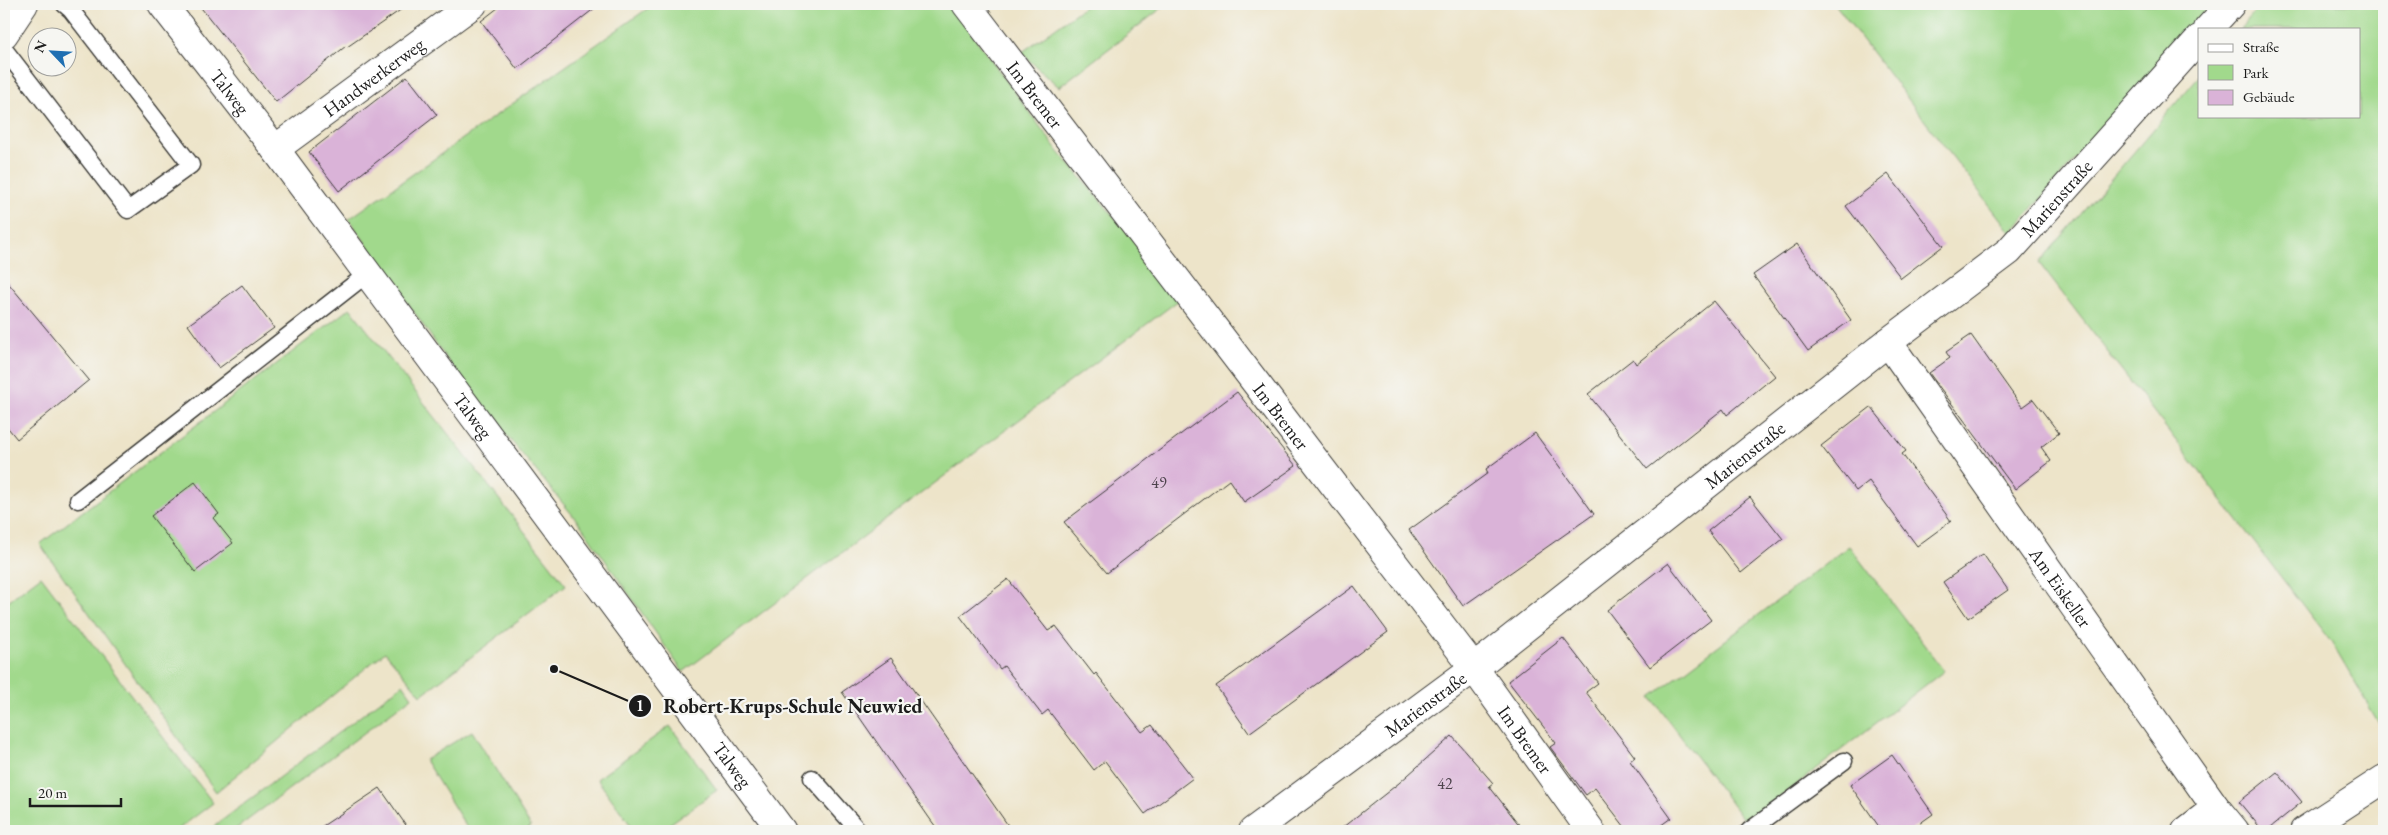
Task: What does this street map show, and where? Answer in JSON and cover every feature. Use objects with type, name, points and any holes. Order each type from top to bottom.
[{"type":"street","points":[[4,34],[24,4]]},
{"type":"street","name":"Talweg","points":[[162,4],[275,149],[782,831]]},
{"type":"street","name":"Handwerkerweg","points":[[275,149],[473,4]]},
{"type":"street","name":"Im Bremer","points":[[966,4],[1474,668],[1591,831]]},
{"type":"street","points":[[2209,28],[2231,4]]},
{"type":"street","name":"Marienstraße","points":[[1253,831],[1474,668],[1888,342],[2009,252],[2198,40]]},
{"type":"street","name":"Am Eiskeller","points":[[1888,342],[2216,808],[2235,831]]},
{"type":"street","points":[[2304,831],[2384,779]]},
{"type":"street","points":[[2186,831],[2216,808]]},
{"type":"lane","points":[[4,49],[128,210],[191,165],[71,10],[64,4]]},
{"type":"lane","points":[[78,500],[367,274]]},
{"type":"lane","points":[[1749,831],[1844,761]]},
{"type":"lane","points":[[812,778],[859,831]]},
{"type":"green space","points":[[654,4],[950,4],[1058,151],[1183,297],[683,672],[580,524],[465,385],[349,219]]},
{"type":"green space","points":[[1088,4],[1167,4],[1059,87],[1021,53]]},
{"type":"green space","points":[[1835,4],[2212,4],[2011,233]]},
{"type":"green space","points":[[2261,4],[2384,4],[2384,732],[2331,642],[2039,263],[2198,77],[2198,118],[2360,118],[2360,28],[2241,28]]},
{"type":"green space","points":[[350,308],[566,585],[421,695],[385,652],[216,792],[40,544]]},
{"type":"green space","points":[[1849,546],[1944,671],[1746,823],[1651,697]]},
{"type":"green space","points":[[41,576],[213,803],[176,831],[4,831],[4,604]]},
{"type":"green space","points":[[403,684],[412,697],[233,831],[208,831]]},
{"type":"green space","points":[[670,726],[717,790],[660,831],[635,831],[597,779]]},
{"type":"green space","points":[[472,731],[531,827],[525,831],[469,831],[425,760]]},
{"type":"building","points":[[198,4],[409,4],[346,46],[276,102]]},
{"type":"building","points":[[503,4],[600,4],[517,69],[481,21]]},
{"type":"building","points":[[407,76],[437,115],[339,191],[309,152]]},
{"type":"building","points":[[1888,174],[1943,246],[1901,278],[1846,206]]},
{"type":"building","points":[[1797,244],[1851,320],[1808,351],[1753,275]]},
{"type":"building","points":[[4,278],[89,380],[17,439],[4,423]]},
{"type":"building","points":[[242,285],[274,328],[219,368],[188,325]]},
{"type":"building","points":[[1714,301],[1775,376],[1727,415],[1723,409],[1647,469],[1588,394],[1633,359],[1636,364]]},
{"type":"building","points":[[1971,335],[2022,407],[2033,399],[2059,433],[2041,447],[2051,461],[2015,489],[1929,373],[1950,358],[1946,352]]},
{"type":"building","points":[[1237,392],[1296,466],[1244,502],[1229,480],[1107,573],[1064,522]]},
{"type":"building","points":[[1871,407],[1906,451],[1902,454],[1951,521],[1917,546],[1869,481],[1856,491],[1821,446]]},
{"type":"building","points":[[1535,433],[1594,514],[1463,606],[1409,530],[1488,473],[1486,469]]},
{"type":"building","points":[[195,482],[219,514],[213,518],[233,543],[195,572],[151,516]]},
{"type":"building","points":[[1750,497],[1783,539],[1741,573],[1708,531]]},
{"type":"building","points":[[1983,554],[2008,590],[1968,618],[1943,582]]},
{"type":"building","points":[[1668,563],[1711,620],[1650,667],[1607,610]]},
{"type":"building","points":[[1008,579],[1048,631],[1056,626],[1142,732],[1152,725],[1193,778],[1145,814],[1105,761],[1094,770],[1048,710],[1042,715],[1004,666],[1000,669],[960,616]]},
{"type":"building","points":[[1354,586],[1388,632],[1249,733],[1216,686]]},
{"type":"building","points":[[1563,638],[1598,683],[1586,692],[1635,757],[1630,761],[1671,818],[1653,831],[1628,831],[1595,788],[1586,795],[1550,747],[1556,743],[1508,681]]},
{"type":"building","points":[[891,658],[1012,831],[939,831],[930,819],[842,692]]},
{"type":"building","points":[[1452,736],[1493,783],[1489,786],[1524,831],[1338,831],[1399,783]]},
{"type":"building","points":[[1892,755],[1933,814],[1909,831],[1882,831],[1850,785]]},
{"type":"building","points":[[2277,772],[2302,802],[2266,831],[2263,831],[2239,802]]},
{"type":"building","points":[[380,788],[410,831],[315,831]]},
{"type":"place","name":"Robert-Krups-Schule Neuwied","points":[[554,669]]}]
